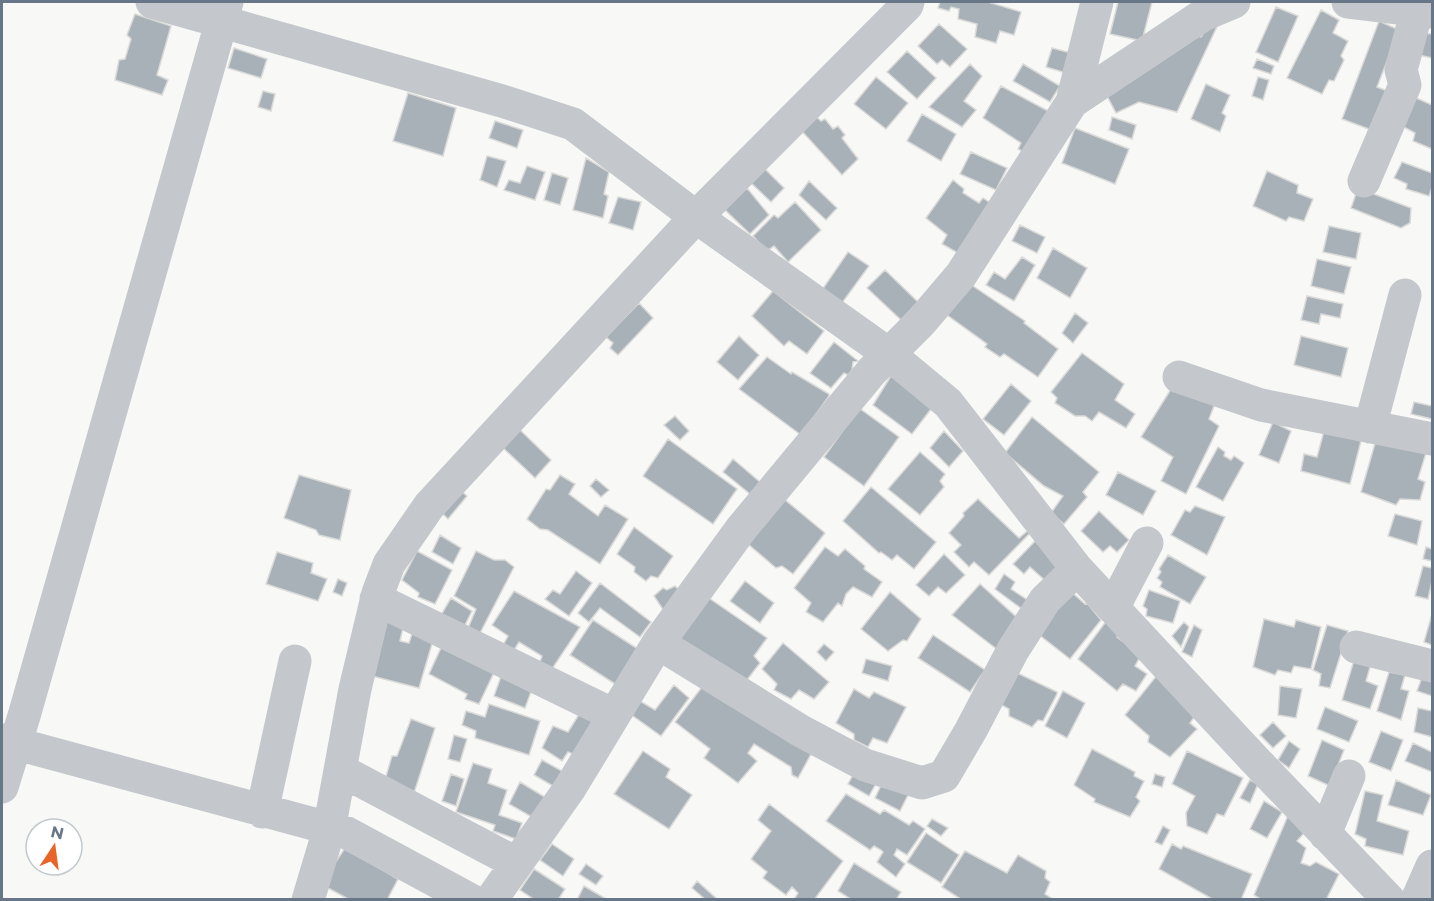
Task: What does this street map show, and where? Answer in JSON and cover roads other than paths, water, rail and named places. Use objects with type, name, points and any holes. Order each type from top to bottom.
[{"type":"street","points":[[152,2],[224,11],[573,124],[696,217],[890,355],[948,403],[1077,569],[1389,900]]},
{"type":"street","points":[[308,900],[329,830],[355,689],[376,599],[388,564],[429,506],[696,217],[899,14],[908,2]]},
{"type":"street","points":[[491,900],[570,788],[658,642],[741,529],[872,370],[890,355],[921,322],[961,275],[1072,102],[1097,2]]},
{"type":"street","points":[[1072,102],[1203,15],[1234,2]]},
{"type":"street","points":[[1348,2],[1425,11],[1401,70],[1405,85],[1364,182]]},
{"type":"street","points":[[2,787],[8,742],[37,670],[224,11]]},
{"type":"street","points":[[1371,427],[1405,295]]},
{"type":"street","points":[[1179,376],[1261,405],[1432,439]]},
{"type":"street","points":[[1113,608],[1147,543]]},
{"type":"street","points":[[658,642],[801,731],[865,765],[922,783],[944,776],[1014,650],[1045,600],[1077,569]]},
{"type":"street","points":[[376,599],[614,715]]},
{"type":"street","points":[[1356,647],[1432,666]]},
{"type":"street","points":[[262,812],[295,662]]},
{"type":"street","points":[[8,742],[347,833],[471,900]]},
{"type":"street","points":[[340,770],[516,863]]},
{"type":"street","points":[[1325,834],[1349,776]]},
{"type":"street","points":[[1417,900],[1432,866]]}]
